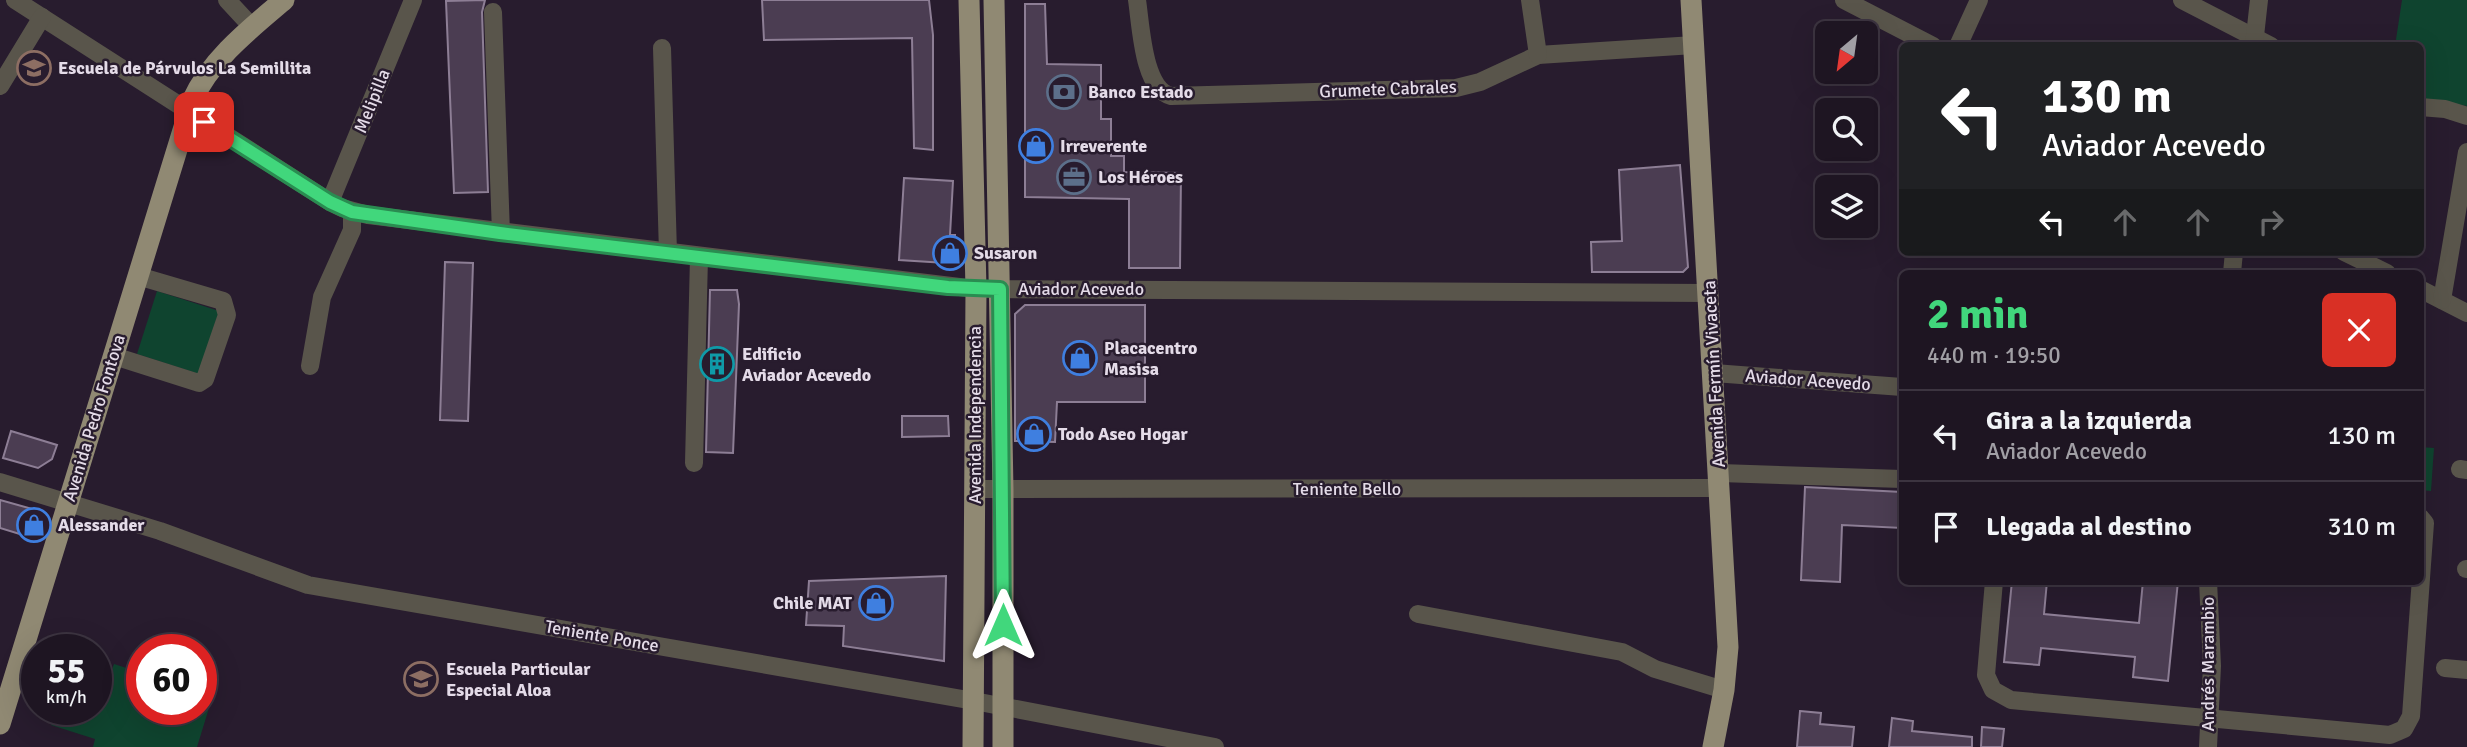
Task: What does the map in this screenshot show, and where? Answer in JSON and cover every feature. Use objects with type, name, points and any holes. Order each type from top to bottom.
[{"type":"main road","name":"Avenida Pedro Fontova","points":[[0,724],[189,113],[204,79],[252,27],[284,0]]},
{"type":"main road","name":"Avenida Independencia","points":[[969,0],[976,289],[973,747]]},
{"type":"main road","name":"Avenida Independencia","points":[[994,0],[1003,490],[1003,747]]},
{"type":"main road","name":"Avenida Fermín Vivaceta","points":[[1691,0],[1728,647],[1724,690],[1713,747]]},
{"type":"street","name":"Aviador Acevedo","points":[[15,0],[330,202],[352,212],[500,233],[976,289],[1709,293]]},
{"type":"street","points":[[227,0],[252,27]]},
{"type":"street","name":"Melipilla","points":[[330,202],[413,0]]},
{"type":"street","name":"Grumete Cabrales","points":[[1137,0],[1151,79],[1160,92],[1177,96],[1456,88],[1480,82],[1538,55],[1693,45]]},
{"type":"street","points":[[1530,0],[1538,55]]},
{"type":"street","points":[[1844,0],[1925,42]]},
{"type":"street","points":[[1960,42],[1979,0]]},
{"type":"street","points":[[2182,0],[2254,41],[2259,0]]},
{"type":"street","points":[[493,12],[500,233]]},
{"type":"street","points":[[0,86],[42,17]]},
{"type":"street","points":[[662,48],[668,253]]},
{"type":"street","points":[[2424,107],[2445,109],[2467,116]]},
{"type":"street","points":[[2442,300],[2467,152]]},
{"type":"street","points":[[310,366],[321,297],[352,230],[352,212]]},
{"type":"street","points":[[2351,256],[2377,270]]},
{"type":"street","points":[[694,463],[698,257]]},
{"type":"street","points":[[114,356],[199,383],[205,379],[227,315],[223,301],[138,276]]},
{"type":"street","points":[[2424,291],[2467,313]]},
{"type":"street","name":"Aviador Acevedo","points":[[1714,373],[1899,387]]},
{"type":"street","name":"Teniente Bello","points":[[975,489],[1899,479]]},
{"type":"street","name":"Teniente Ponce","points":[[0,482],[170,535],[308,585],[1003,706],[1215,747]]},
{"type":"street","points":[[1994,585],[1986,676],[1993,690],[2011,700],[2390,735],[2404,729],[2411,716],[2421,585]]},
{"type":"street","name":"Andrés Marambio","points":[[2208,585],[2208,747]]},
{"type":"street","points":[[1418,614],[1622,652],[1655,669],[1724,690]]},
{"type":"street","points":[[2445,668],[2467,670]]},
{"type":"green space","points":[[2402,0],[2467,0],[2467,106],[2424,100],[2424,42],[2396,42]]},
{"type":"green space","points":[[157,291],[219,311],[199,374],[137,354]]},
{"type":"green space","points":[[2424,447],[2434,448],[2431,491],[2424,490]]},
{"type":"green space","points":[[114,664],[126,668],[126,725],[204,725],[197,747],[93,747],[95,739],[51,725],[112,725]]},
{"type":"building","points":[[485,0],[482,12],[488,192],[454,193],[446,1]]},
{"type":"building","points":[[762,0],[929,0],[933,35],[933,150],[914,148],[912,38],[764,40]]},
{"type":"building","points":[[1025,4],[1045,4],[1047,64],[1101,65],[1101,119],[1111,119],[1111,156],[1124,156],[1124,172],[1181,173],[1180,268],[1129,268],[1129,199],[1025,197]]},
{"type":"building","points":[[1680,165],[1688,267],[1683,272],[1592,272],[1591,242],[1622,241],[1619,170]]},
{"type":"building","points":[[904,178],[953,181],[950,235],[955,235],[954,260],[946,263],[899,260]]},
{"type":"building","points":[[445,262],[473,263],[468,421],[440,420]]},
{"type":"building","name":"Edificio Aviador Acevedo","points":[[710,290],[737,290],[739,304],[733,453],[706,452]]},
{"type":"building","name":"Placacentro Masisa","points":[[1025,305],[1145,305],[1145,402],[1057,402],[1055,442],[1015,441],[1015,314]]},
{"type":"building","points":[[902,416],[948,416],[949,436],[902,437]]},
{"type":"building","points":[[11,431],[57,445],[52,459],[38,468],[3,458]]},
{"type":"building","points":[[1805,487],[1899,492],[1899,528],[1842,525],[1840,582],[1801,580]]},
{"type":"building","points":[[0,500],[43,512],[36,539],[0,528]]},
{"type":"building","name":"Chile MAT","points":[[946,576],[944,661],[843,646],[844,626],[806,625],[809,581]]},
{"type":"building","points":[[2012,585],[2047,585],[2044,614],[2139,623],[2143,585],[2178,585],[2168,681],[2133,677],[2135,657],[2041,648],[2039,665],[2004,662]]},
{"type":"building","points":[[1800,711],[1821,713],[1820,724],[1854,727],[1852,747],[1797,747]]},
{"type":"building","points":[[1892,718],[1913,721],[1912,731],[1972,737],[1972,747],[1889,747]]},
{"type":"building","points":[[1982,727],[2004,729],[2002,747],[1981,747]]},
{"type":"place","name":"Escuela de Párvulos La Semillita","points":[[34,68]]},
{"type":"place","name":"Banco Estado","points":[[1064,92]]},
{"type":"place","name":"Irreverente","points":[[1036,146]]},
{"type":"place","name":"Los Héroes","points":[[1074,177]]},
{"type":"place","name":"Susaron","points":[[950,253]]},
{"type":"place","name":"Placacentro Masisa","points":[[1080,358]]},
{"type":"place","name":"Edificio Aviador Acevedo","points":[[717,364]]},
{"type":"place","name":"Todo Aseo Hogar","points":[[1034,434]]},
{"type":"place","name":"Alessander","points":[[34,525]]},
{"type":"place","name":"Chile MAT","points":[[876,603]]},
{"type":"place","name":"Escuela Particular Especial Aloa","points":[[421,679]]},
{"type":"route","points":[[204,122],[330,202],[352,212],[500,233],[948,287],[1000,289],[1003,625]]}]
